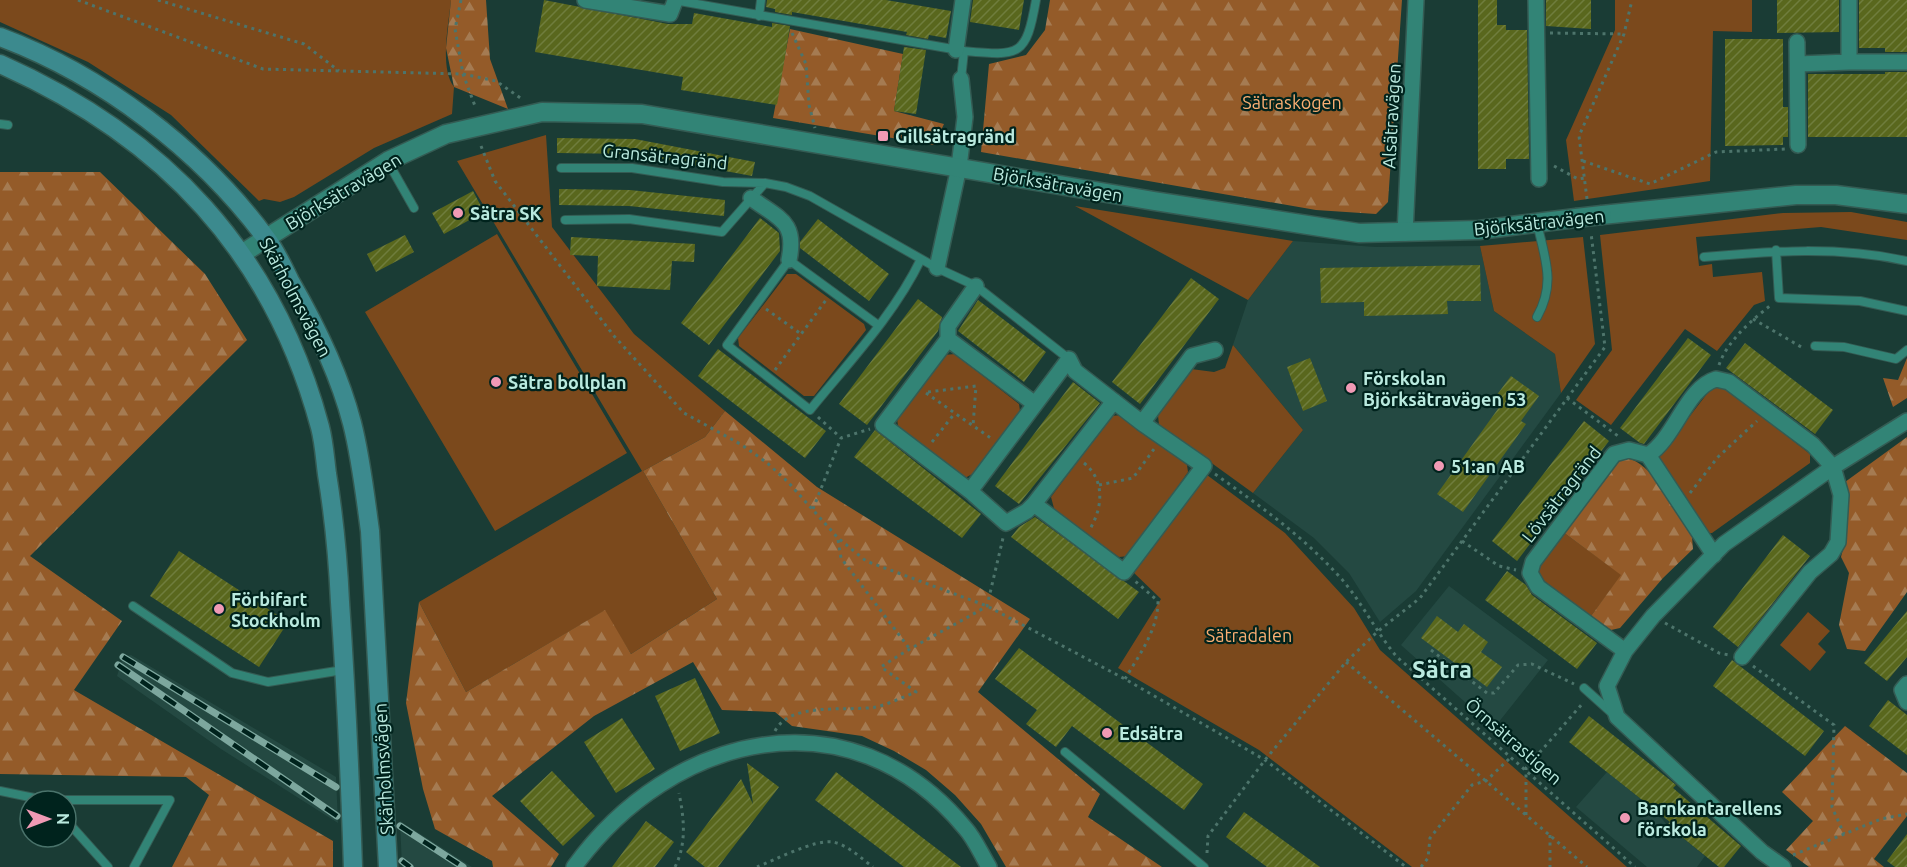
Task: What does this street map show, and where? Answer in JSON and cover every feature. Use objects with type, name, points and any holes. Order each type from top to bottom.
[{"type":"main road","name":"Skärholmsvägen","points":[[0,37],[86,79],[154,123],[203,166],[267,238],[314,322],[335,371],[352,423],[363,476],[370,531],[388,867]]},
{"type":"main road","name":"Skärholmsvägen","points":[[0,64],[76,102],[148,152],[183,184],[243,253],[287,333],[320,428],[336,533],[345,670],[353,867]]},
{"type":"street","points":[[585,0],[670,14],[674,1]]},
{"type":"street","points":[[960,50],[963,0]]},
{"type":"street","name":"Alsätravägen","points":[[1405,233],[1416,0]]},
{"type":"street","points":[[1536,0],[1539,179]]},
{"type":"street","points":[[1849,0],[1849,62]]},
{"type":"street","points":[[1797,42],[1798,145]]},
{"type":"street","points":[[1798,64],[1907,62]]},
{"type":"street","points":[[937,268],[959,167],[965,117],[961,79]]},
{"type":"street","name":"Björksätravägen","points":[[243,253],[388,161],[446,134],[542,112],[642,114],[1154,201],[1359,233],[1405,233],[1537,223],[1589,214],[1796,195],[1836,195],[1907,204]]},
{"type":"street","points":[[751,198],[787,224],[793,240],[789,260]]},
{"type":"street","points":[[976,286],[948,326],[948,339],[920,388],[883,425],[970,491],[1006,523],[1027,511],[1034,504],[1114,401]]},
{"type":"street","points":[[948,339],[1035,404]]},
{"type":"street","points":[[1142,423],[1192,356],[1215,350]]},
{"type":"street","points":[[970,491],[1068,359]]},
{"type":"street","name":"Gransätragränd","points":[[1068,359],[1075,371],[1142,423],[1204,466]]},
{"type":"street","points":[[1714,555],[1682,503],[1648,455],[1659,448],[1700,388],[1716,379],[1729,382],[1813,445],[1833,467],[1841,495],[1838,542],[1832,554],[1810,572],[1742,657]]},
{"type":"street","points":[[1783,867],[1762,852],[1617,717],[1606,686],[1624,651],[1653,616],[1724,544],[1833,467],[1907,421]]},
{"type":"street","name":"Lövsätragränd","points":[[1624,651],[1538,587],[1530,573],[1533,562],[1614,454],[1629,450],[1648,455]]},
{"type":"street","points":[[1034,504],[1124,572],[1204,466]]},
{"type":"street","points":[[1907,684],[1902,690],[1907,702]]},
{"type":"street","points":[[574,867],[617,819],[671,779],[725,752],[768,743],[829,747],[861,754],[897,769],[931,794],[966,829],[989,867]]},
{"type":"lane","points":[[759,16],[761,0]]},
{"type":"lane","points":[[674,1],[960,50],[1000,54],[1019,48],[1030,35],[1036,0]]},
{"type":"lane","points":[[960,50],[961,79]]},
{"type":"lane","points":[[388,161],[414,208]]},
{"type":"lane","name":"Gransätragränd","points":[[561,168],[632,168],[723,182],[765,183],[810,196],[937,268],[976,286],[1068,359]]},
{"type":"lane","points":[[565,220],[629,219],[723,232],[765,183]]},
{"type":"lane","points":[[1537,223],[1547,267],[1547,298],[1537,317]]},
{"type":"lane","points":[[1704,257],[1776,250],[1859,252],[1907,261]]},
{"type":"lane","points":[[1776,250],[1779,298],[1860,301],[1907,311]]},
{"type":"lane","points":[[878,325],[789,260],[727,345],[810,410],[907,289],[921,259]]},
{"type":"lane","points":[[1815,346],[1844,347],[1896,359],[1907,350]]},
{"type":"lane","points":[[133,606],[232,673],[268,682],[345,670]]},
{"type":"lane","points":[[1584,688],[1617,717]]},
{"type":"lane","points":[[1065,752],[1204,867]]},
{"type":"lane","points":[[0,791],[18,795]]},
{"type":"lane","points":[[78,801],[170,800],[134,867]]},
{"type":"lane","points":[[78,833],[108,867]]},
{"type":"path","points":[[78,0],[263,69],[463,74],[496,81],[542,112]]},
{"type":"path","points":[[158,0],[304,44],[340,71]]},
{"type":"path","points":[[461,0],[455,29],[463,74],[475,106]]},
{"type":"path","points":[[1589,214],[1579,136],[1624,34],[1632,0]]},
{"type":"path","points":[[787,21],[806,64],[810,105],[819,144]]},
{"type":"path","points":[[1536,33],[1624,34]]},
{"type":"path","points":[[1582,161],[1650,184],[1716,152],[1792,149],[1798,145]]},
{"type":"path","points":[[481,146],[495,181],[614,336],[684,413],[742,445],[766,462],[838,538],[866,561],[987,606],[1125,679],[1265,760],[1406,867]]},
{"type":"path","points":[[1553,165],[1578,179],[1585,178]]},
{"type":"path","points":[[1206,857],[1208,836],[1265,760],[1346,662],[1377,632],[1420,598],[1605,347],[1591,231]]},
{"type":"path","points":[[769,378],[832,291]]},
{"type":"path","points":[[1716,379],[1722,356],[1754,319],[1779,298]]},
{"type":"path","points":[[757,303],[801,334]]},
{"type":"path","points":[[1754,319],[1801,348],[1815,346]]},
{"type":"path","points":[[920,388],[976,386],[973,426]]},
{"type":"path","points":[[920,388],[1003,447]]},
{"type":"path","points":[[1567,398],[1621,438],[1629,450]]},
{"type":"path","points":[[810,410],[841,438]]},
{"type":"path","points":[[1682,503],[1718,457],[1767,411]]},
{"type":"path","points":[[922,454],[955,413]]},
{"type":"path","points":[[841,438],[883,425]]},
{"type":"path","points":[[1099,485],[1133,478],[1163,437]]},
{"type":"path","points":[[813,509],[841,438]]},
{"type":"path","points":[[1073,454],[1093,470],[1099,485],[1100,513],[1082,540]]},
{"type":"path","name":"Örnsätrastigen","points":[[1204,466],[1290,527],[1339,576],[1396,657],[1526,768],[1635,867]]},
{"type":"path","points":[[768,743],[780,721],[805,710],[836,711],[878,706],[916,692],[881,667],[909,648],[947,631],[987,606],[1006,523]]},
{"type":"path","points":[[838,538],[841,558],[909,648]]},
{"type":"path","points":[[1462,541],[1499,566],[1530,573]]},
{"type":"path","points":[[1125,679],[1148,638],[1158,612],[1158,601],[1144,589]]},
{"type":"path","points":[[1653,616],[1719,653],[1742,657],[1834,725],[1832,807],[1844,834]]},
{"type":"path","points":[[1431,650],[1487,693],[1494,693],[1518,665],[1532,664],[1584,688]]},
{"type":"path","points":[[1346,662],[1587,867]]},
{"type":"path","points":[[1526,815],[1526,768],[1585,700],[1595,699]]},
{"type":"path","points":[[1421,867],[1428,858],[1430,838],[1472,785],[1486,781],[1511,757]]},
{"type":"path","points":[[675,867],[681,855],[684,831],[679,790]]},
{"type":"path","points":[[1811,848],[1881,819],[1907,814]]},
{"type":"path","points":[[1550,835],[1550,867]]},
{"type":"path","points":[[757,867],[819,843],[833,842],[848,848],[873,867]]},
{"type":"shaded area","points":[[1293,241],[1375,247],[1480,246],[1494,311],[1555,354],[1561,393],[1416,591],[1380,622],[1349,573],[1314,538],[1253,493],[1303,430],[1233,345],[1248,300]]},
{"type":"shaded area","points":[[1449,586],[1548,660],[1494,728],[1401,645]]},
{"type":"shaded area","points":[[131,655],[336,777],[338,823],[221,749],[117,676],[123,657]]},
{"type":"shaded area","name":"Barnkantarellens förskola","points":[[1607,772],[1656,811],[1667,825],[1705,856],[1697,867],[1647,867],[1576,807]]},
{"type":"shaded area","points":[[400,821],[472,867],[402,867]]},
{"type":"green space","points":[[0,0],[451,0],[446,57],[449,79],[454,87],[452,114],[374,148],[294,197],[280,202],[264,199],[259,201],[171,115],[88,62],[0,22]]},
{"type":"green space","points":[[451,0],[486,0],[490,59],[508,109],[454,87],[446,48]]},
{"type":"green space","name":"Sätraskogen","points":[[1050,0],[1402,0],[1388,202],[1376,214],[1316,210],[981,152],[989,64],[1026,55],[1045,30]]},
{"type":"green space","points":[[1615,0],[1752,0],[1752,32],[1713,31],[1710,181],[1574,201],[1566,140],[1615,30]]},
{"type":"green space","points":[[790,29],[903,54],[894,111],[944,124],[934,145],[773,118]]},
{"type":"green space","points":[[546,135],[552,227],[634,334],[725,411],[705,437],[643,471],[717,599],[631,654],[604,611],[466,692],[419,602],[642,471],[457,161]]},
{"type":"green space","points":[[0,172],[100,172],[205,274],[247,340],[30,556],[122,621],[74,690],[333,841],[333,867],[172,867],[209,795],[186,777],[0,774]]},
{"type":"green space","points":[[1075,206],[1293,241],[1248,300]]},
{"type":"green space","points":[[1851,212],[1907,222],[1907,240],[1821,227],[1696,237],[1699,266],[1712,264],[1713,277],[1762,272],[1765,301],[1754,305],[1717,351],[1685,329],[1611,425],[1576,400],[1612,350],[1600,235],[1783,213]]},
{"type":"green space","name":"Sätra bollplan","points":[[497,234],[627,453],[495,531],[365,312]]},
{"type":"green space","points":[[1583,237],[1595,344],[1561,393],[1555,354],[1494,311],[1480,246]]},
{"type":"green space","points":[[787,274],[796,274],[864,324],[866,330],[814,396],[804,396],[739,346],[738,338]]},
{"type":"green space","points":[[1233,345],[1303,430],[1253,493],[1159,425],[1158,415],[1191,369],[1214,372],[1225,368]]},
{"type":"green space","points":[[955,354],[1019,404],[1020,411],[974,473],[965,478],[899,431],[897,419],[944,355]]},
{"type":"green space","points":[[1907,358],[1907,398],[1893,407],[1883,378],[1898,380]]},
{"type":"green space","points":[[1720,384],[1810,454],[1810,463],[1712,533],[1702,533],[1656,460],[1713,386]]},
{"type":"green space","points":[[725,411],[817,487],[1030,619],[978,692],[1100,794],[1088,817],[1162,867],[1006,867],[981,824],[955,795],[926,770],[862,736],[792,726],[775,712],[722,710],[693,662],[594,716],[492,796],[559,854],[551,867],[493,867],[492,861],[435,829],[423,789],[406,703],[419,602],[466,692],[605,610],[631,654],[717,599],[643,471],[705,437]]},
{"type":"green space","points":[[1122,415],[1187,465],[1188,472],[1129,556],[1119,557],[1055,512],[1051,497],[1111,416]]},
{"type":"green space","points":[[1907,437],[1907,592],[1865,651],[1847,649],[1839,625],[1849,573],[1841,557],[1845,541],[1845,482]]},
{"type":"green space","points":[[1619,457],[1631,459],[1642,466],[1662,487],[1692,537],[1693,549],[1663,578],[1620,628],[1611,630],[1591,616],[1621,575],[1563,532]]},
{"type":"green space","name":"Sätradalen","points":[[1207,475],[1285,533],[1354,608],[1380,650],[1627,867],[1412,867],[1259,750],[1118,668],[1161,599],[1132,571]]},
{"type":"green space","points":[[1563,532],[1622,575],[1591,616],[1533,573]]},
{"type":"green space","points":[[1808,612],[1830,631],[1818,644],[1826,652],[1810,671],[1780,645]]},
{"type":"green space","points":[[1845,726],[1907,773],[1907,816],[1874,859],[1884,867],[1809,867],[1786,850],[1813,821],[1782,792]]},
{"type":"building","points":[[544,0],[668,24],[692,24],[694,13],[772,27],[772,23],[790,26],[777,105],[681,90],[683,77],[535,52]]},
{"type":"building","points":[[767,0],[886,0],[951,11],[946,38],[929,35],[928,39],[906,35],[907,32],[792,12],[792,15],[775,12],[775,9],[766,7]]},
{"type":"building","points":[[973,0],[1024,0],[1019,30],[970,22]]},
{"type":"building","points":[[1478,0],[1497,0],[1497,25],[1506,25],[1506,30],[1527,30],[1529,159],[1506,159],[1506,169],[1478,169]]},
{"type":"building","points":[[1546,0],[1591,0],[1591,29],[1546,26]]},
{"type":"building","points":[[1777,0],[1839,0],[1839,32],[1777,33]]},
{"type":"building","points":[[1859,0],[1907,0],[1907,52],[1885,52],[1885,48],[1859,48]]},
{"type":"building","points":[[1725,39],[1783,39],[1783,107],[1788,107],[1788,137],[1783,137],[1783,145],[1725,146]]},
{"type":"building","points":[[904,47],[926,50],[916,114],[894,111]]},
{"type":"building","points":[[1885,72],[1907,72],[1907,137],[1808,137],[1808,74],[1885,74]]},
{"type":"building","points":[[557,138],[635,139],[755,162],[752,176],[634,154],[557,153]]},
{"type":"building","points":[[559,189],[630,190],[725,200],[724,216],[629,206],[559,205]]},
{"type":"building","name":"Sätra SK","points":[[473,191],[484,212],[444,234],[432,213]]},
{"type":"building","points":[[760,218],[779,233],[780,251],[709,345],[681,323]]},
{"type":"building","points":[[818,219],[889,274],[869,301],[800,248],[800,242]]},
{"type":"building","points":[[405,235],[414,252],[376,272],[367,254]]},
{"type":"building","points":[[571,237],[695,244],[694,262],[672,261],[670,290],[597,286],[598,256],[570,255]]},
{"type":"building","points":[[1480,265],[1481,301],[1447,301],[1448,314],[1364,316],[1364,302],[1321,303],[1320,268]]},
{"type":"building","points":[[1191,278],[1219,299],[1140,404],[1112,382]]},
{"type":"building","points":[[918,299],[942,317],[938,331],[867,425],[839,404]]},
{"type":"building","points":[[978,300],[1046,352],[1024,382],[958,331]]},
{"type":"building","points":[[1688,338],[1711,355],[1644,444],[1640,443],[1620,428]]},
{"type":"building","points":[[1745,343],[1833,410],[1815,434],[1726,368]]},
{"type":"building","points":[[718,349],[826,431],[805,458],[698,376]]},
{"type":"building","points":[[1310,358],[1327,401],[1303,411],[1287,367]]},
{"type":"building","points":[[1511,376],[1539,396],[1521,421],[1526,424],[1463,512],[1437,494],[1500,406],[1493,400]]},
{"type":"building","points":[[1073,382],[1100,403],[1019,504],[995,486]]},
{"type":"building","points":[[1584,421],[1609,441],[1517,561],[1492,541]]},
{"type":"building","points":[[875,430],[981,514],[962,538],[854,457]]},
{"type":"building","points":[[1035,517],[1139,592],[1118,619],[1011,537],[1019,527]]},
{"type":"building","points":[[1783,535],[1810,556],[1738,647],[1713,627]]},
{"type":"building","name":"Förbifart Stockholm","points":[[179,551],[288,622],[259,667],[150,596]]},
{"type":"building","points":[[1507,571],[1526,585],[1532,595],[1597,643],[1577,669],[1485,600]]},
{"type":"building","points":[[1907,611],[1907,657],[1887,681],[1864,663]]},
{"type":"building","points":[[1437,616],[1458,632],[1464,624],[1488,642],[1481,652],[1502,667],[1487,687],[1421,638]]},
{"type":"building","name":"Edsätra","points":[[1019,648],[1203,784],[1184,810],[1072,726],[1056,747],[1026,724],[1037,710],[995,679]]},
{"type":"building","points":[[1732,660],[1824,731],[1805,756],[1713,686]]},
{"type":"building","points":[[695,678],[720,733],[680,751],[655,696]]},
{"type":"building","points":[[1888,700],[1907,715],[1907,755],[1869,726]]},
{"type":"building","points":[[1589,716],[1676,785],[1673,788],[1741,846],[1724,867],[1719,867],[1667,825],[1670,822],[1569,742]]},
{"type":"building","points":[[622,718],[655,769],[616,793],[584,742]]},
{"type":"building","points":[[747,763],[779,787],[718,867],[705,867],[686,852],[741,779],[753,804]]},
{"type":"building","points":[[552,771],[595,816],[563,846],[520,801]]},
{"type":"building","points":[[836,772],[961,867],[904,867],[815,800]]},
{"type":"building","points":[[1244,812],[1320,867],[1267,867],[1226,837]]},
{"type":"building","points":[[646,821],[674,842],[655,867],[612,867]]},
{"type":"building","points":[[1907,834],[1907,867],[1895,867],[1887,861]]},
{"type":"railway","points":[[123,657],[336,787]]},
{"type":"railway","points":[[118,665],[337,816]]},
{"type":"railway","points":[[400,826],[463,867]]},
{"type":"railway","points":[[402,861],[410,867]]},
{"type":"place","name":"Gillsätragränd","points":[[883,136]]},
{"type":"place","name":"Sätra SK","points":[[458,213]]},
{"type":"place","name":"Sätra bollplan","points":[[496,382]]},
{"type":"place","name":"Förskolan Björksätravägen 53","points":[[1351,388]]},
{"type":"place","name":"51:an AB","points":[[1439,466]]},
{"type":"place","name":"Förbifart Stockholm","points":[[219,609]]},
{"type":"place","name":"Edsätra","points":[[1107,733]]},
{"type":"place","name":"Barnkantarellens förskola","points":[[1625,818]]},
{"type":"district","name":"Sätra","points":[[1442,669]]}]
